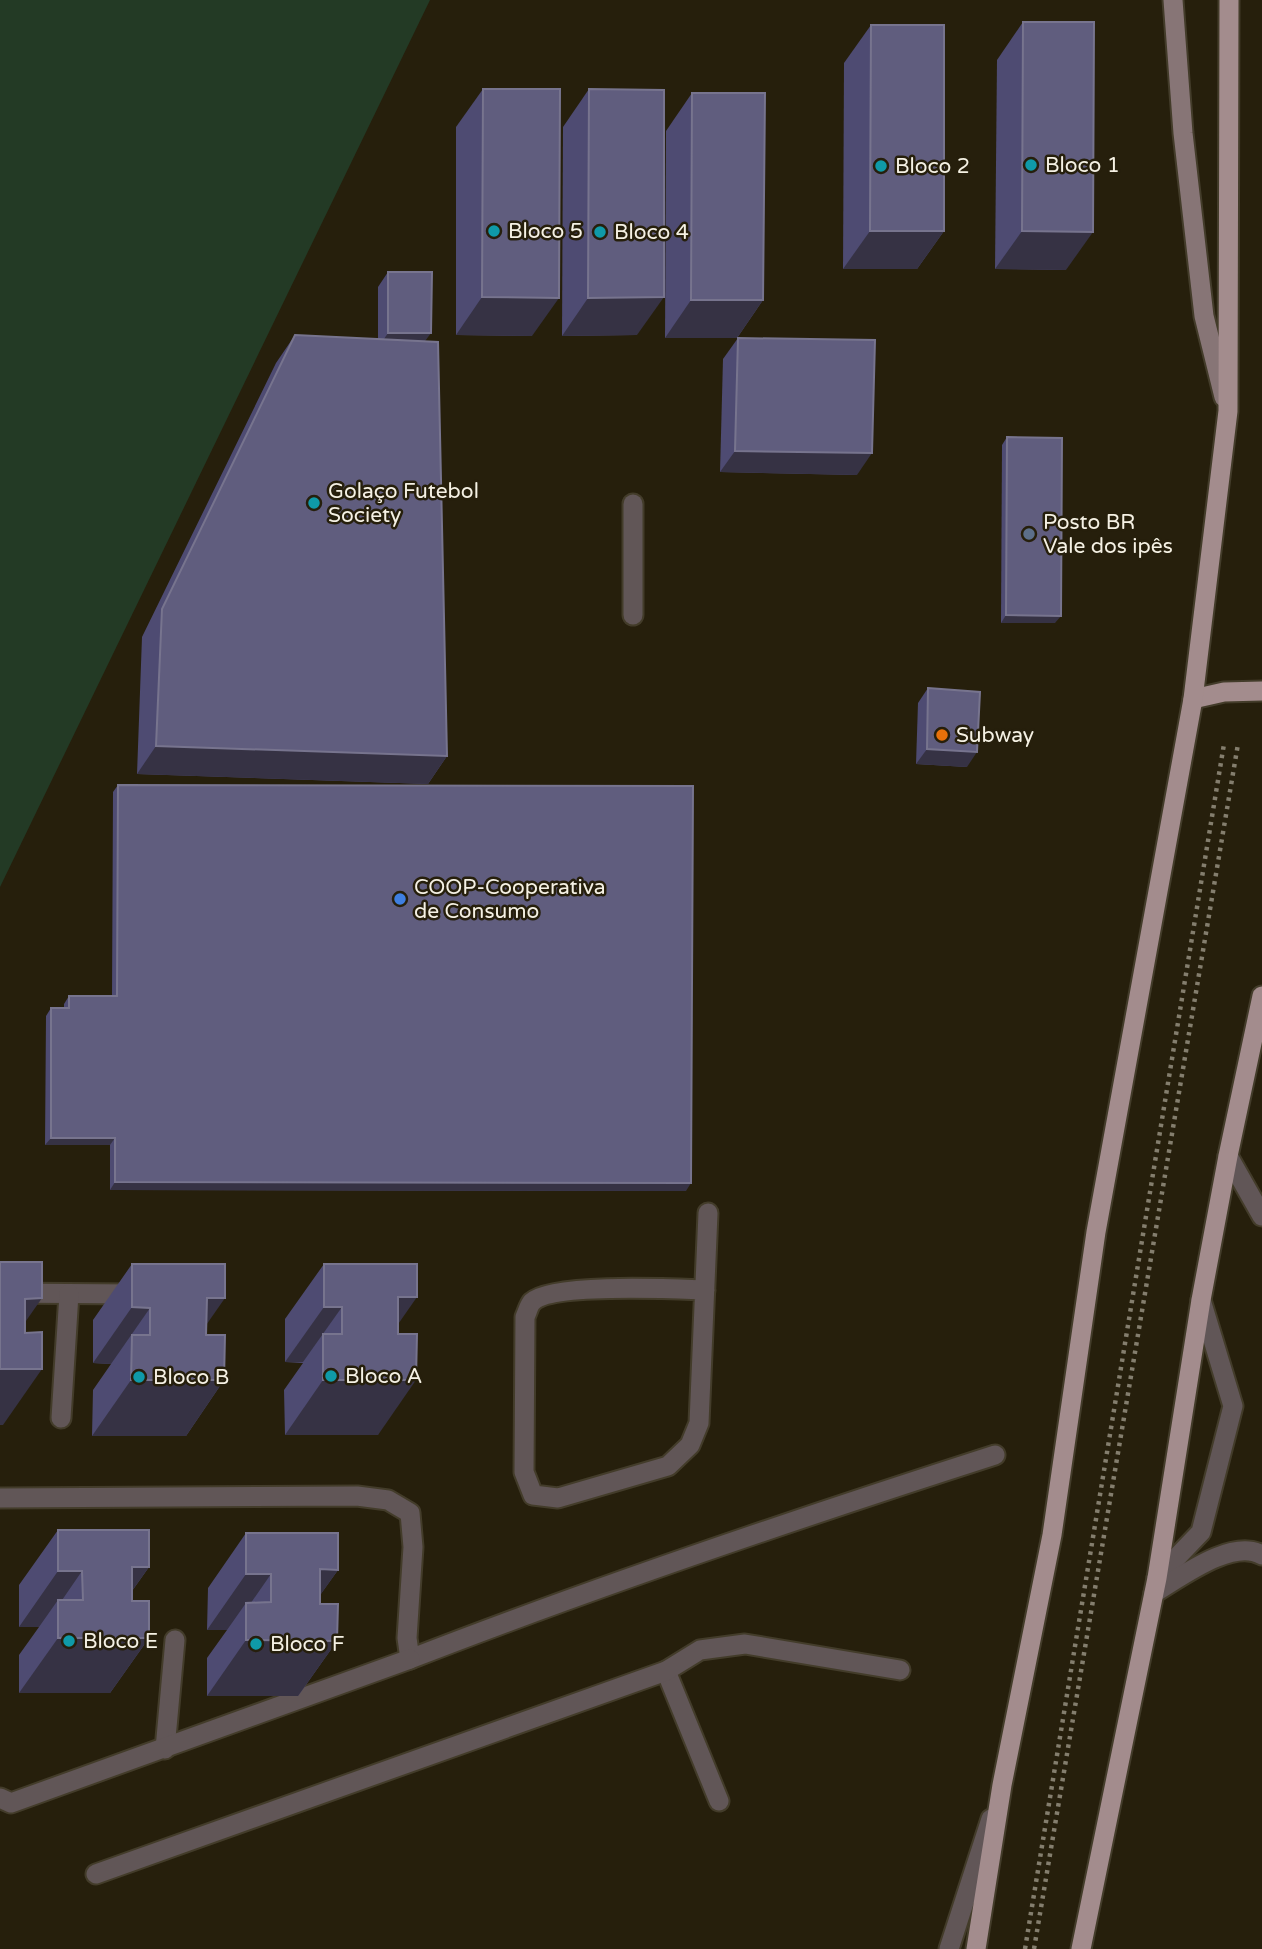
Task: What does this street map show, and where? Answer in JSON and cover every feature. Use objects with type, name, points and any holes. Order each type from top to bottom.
[{"type":"main road","points":[[1173,0],[1183,134],[1204,316],[1228,411]]},
{"type":"main road","points":[[976,1949],[1002,1785],[1052,1535],[1096,1232],[1193,699],[1228,411],[1229,0]]},
{"type":"main road","points":[[1193,699],[1224,692],[1262,691]]},
{"type":"main road","points":[[1081,1949],[1156,1586],[1201,1300],[1262,996]]},
{"type":"street","points":[[632,615],[633,504]]},
{"type":"street","points":[[1228,1156],[1262,1216]]},
{"type":"street","points":[[705,1290],[612,1288],[543,1296],[532,1302],[525,1317],[524,1472],[533,1495],[558,1498],[668,1466],[690,1445],[699,1423],[705,1290],[708,1213]]},
{"type":"street","points":[[0,1293],[158,1294]]},
{"type":"street","points":[[61,1418],[69,1294]]},
{"type":"street","points":[[1156,1586],[1201,1532],[1233,1406],[1201,1300]]},
{"type":"street","points":[[0,1798],[11,1803],[165,1749],[590,1591],[846,1502],[995,1455]]},
{"type":"street","points":[[0,1498],[357,1496],[388,1500],[410,1513],[412,1547],[407,1638],[410,1659]]},
{"type":"street","points":[[1156,1586],[1227,1552],[1254,1550],[1262,1555]]},
{"type":"street","points":[[165,1749],[174,1640]]},
{"type":"street","points":[[96,1874],[666,1671],[700,1650],[745,1644],[900,1670]]},
{"type":"street","points":[[666,1671],[719,1801]]},
{"type":"street","points":[[949,1949],[1002,1785]]},
{"type":"path","points":[[1025,1949],[1224,744]]},
{"type":"path","points":[[1034,1949],[1238,744]]},
{"type":"green space","points":[[0,0],[430,0],[0,887]]},
{"type":"building","points":[[1023,22],[1094,22],[1093,232],[1022,231]]},
{"type":"building","points":[[871,25],[944,25],[944,231],[870,231]]},
{"type":"building","points":[[483,89],[560,89],[559,298],[482,297]]},
{"type":"building","points":[[589,89],[664,90],[664,297],[588,298]]},
{"type":"building","points":[[692,93],[765,93],[763,300],[691,300]]},
{"type":"building","points":[[388,272],[432,272],[431,333],[388,333]]},
{"type":"building","name":"Golaço Futebol Society","points":[[295,335],[438,342],[447,756],[156,746],[162,609]]},
{"type":"building","points":[[738,338],[875,340],[872,453],[735,451]]},
{"type":"building","name":"Posto BR Vale dos ipês","points":[[1007,437],[1062,438],[1061,616],[1006,615]]},
{"type":"building","points":[[928,688],[980,692],[977,752],[927,749]]},
{"type":"building","name":"COOP-Cooperativa de Consumo","points":[[118,785],[693,786],[691,1183],[115,1182],[115,1138],[51,1138],[51,1008],[69,1008],[69,996],[117,996]]},
{"type":"building","points":[[0,1262],[42,1262],[42,1298],[25,1299],[25,1333],[42,1332],[42,1369],[0,1369]]},
{"type":"building","points":[[132,1264],[225,1264],[225,1298],[207,1298],[206,1335],[225,1335],[224,1380],[131,1380],[132,1335],[150,1335],[150,1308],[132,1307]]},
{"type":"building","points":[[324,1264],[417,1264],[417,1297],[398,1297],[398,1334],[417,1334],[416,1380],[323,1380],[323,1334],[342,1334],[342,1307],[324,1307]]},
{"type":"building","points":[[58,1530],[149,1530],[149,1567],[132,1567],[132,1601],[149,1601],[149,1638],[58,1638],[58,1600],[83,1600],[82,1571],[58,1571]]},
{"type":"building","points":[[246,1533],[338,1533],[338,1570],[320,1569],[320,1604],[338,1604],[337,1641],[246,1640],[246,1603],[271,1602],[271,1574],[246,1574]]},
{"type":"place","name":"Bloco 1","points":[[1031,165]]},
{"type":"place","name":"Bloco 2","points":[[881,166]]},
{"type":"place","name":"Bloco 5","points":[[494,231]]},
{"type":"place","name":"Bloco 4","points":[[600,232]]},
{"type":"place","name":"Golaço Futebol Society","points":[[314,503]]},
{"type":"place","name":"Posto BR Vale dos ipês","points":[[1029,534]]},
{"type":"place","name":"Subway","points":[[942,735]]},
{"type":"place","name":"COOP-Cooperativa de Consumo","points":[[400,899]]},
{"type":"place","name":"Bloco A","points":[[331,1376]]},
{"type":"place","name":"Bloco B","points":[[139,1377]]},
{"type":"place","name":"Bloco E","points":[[69,1641]]},
{"type":"place","name":"Bloco F","points":[[256,1644]]}]
